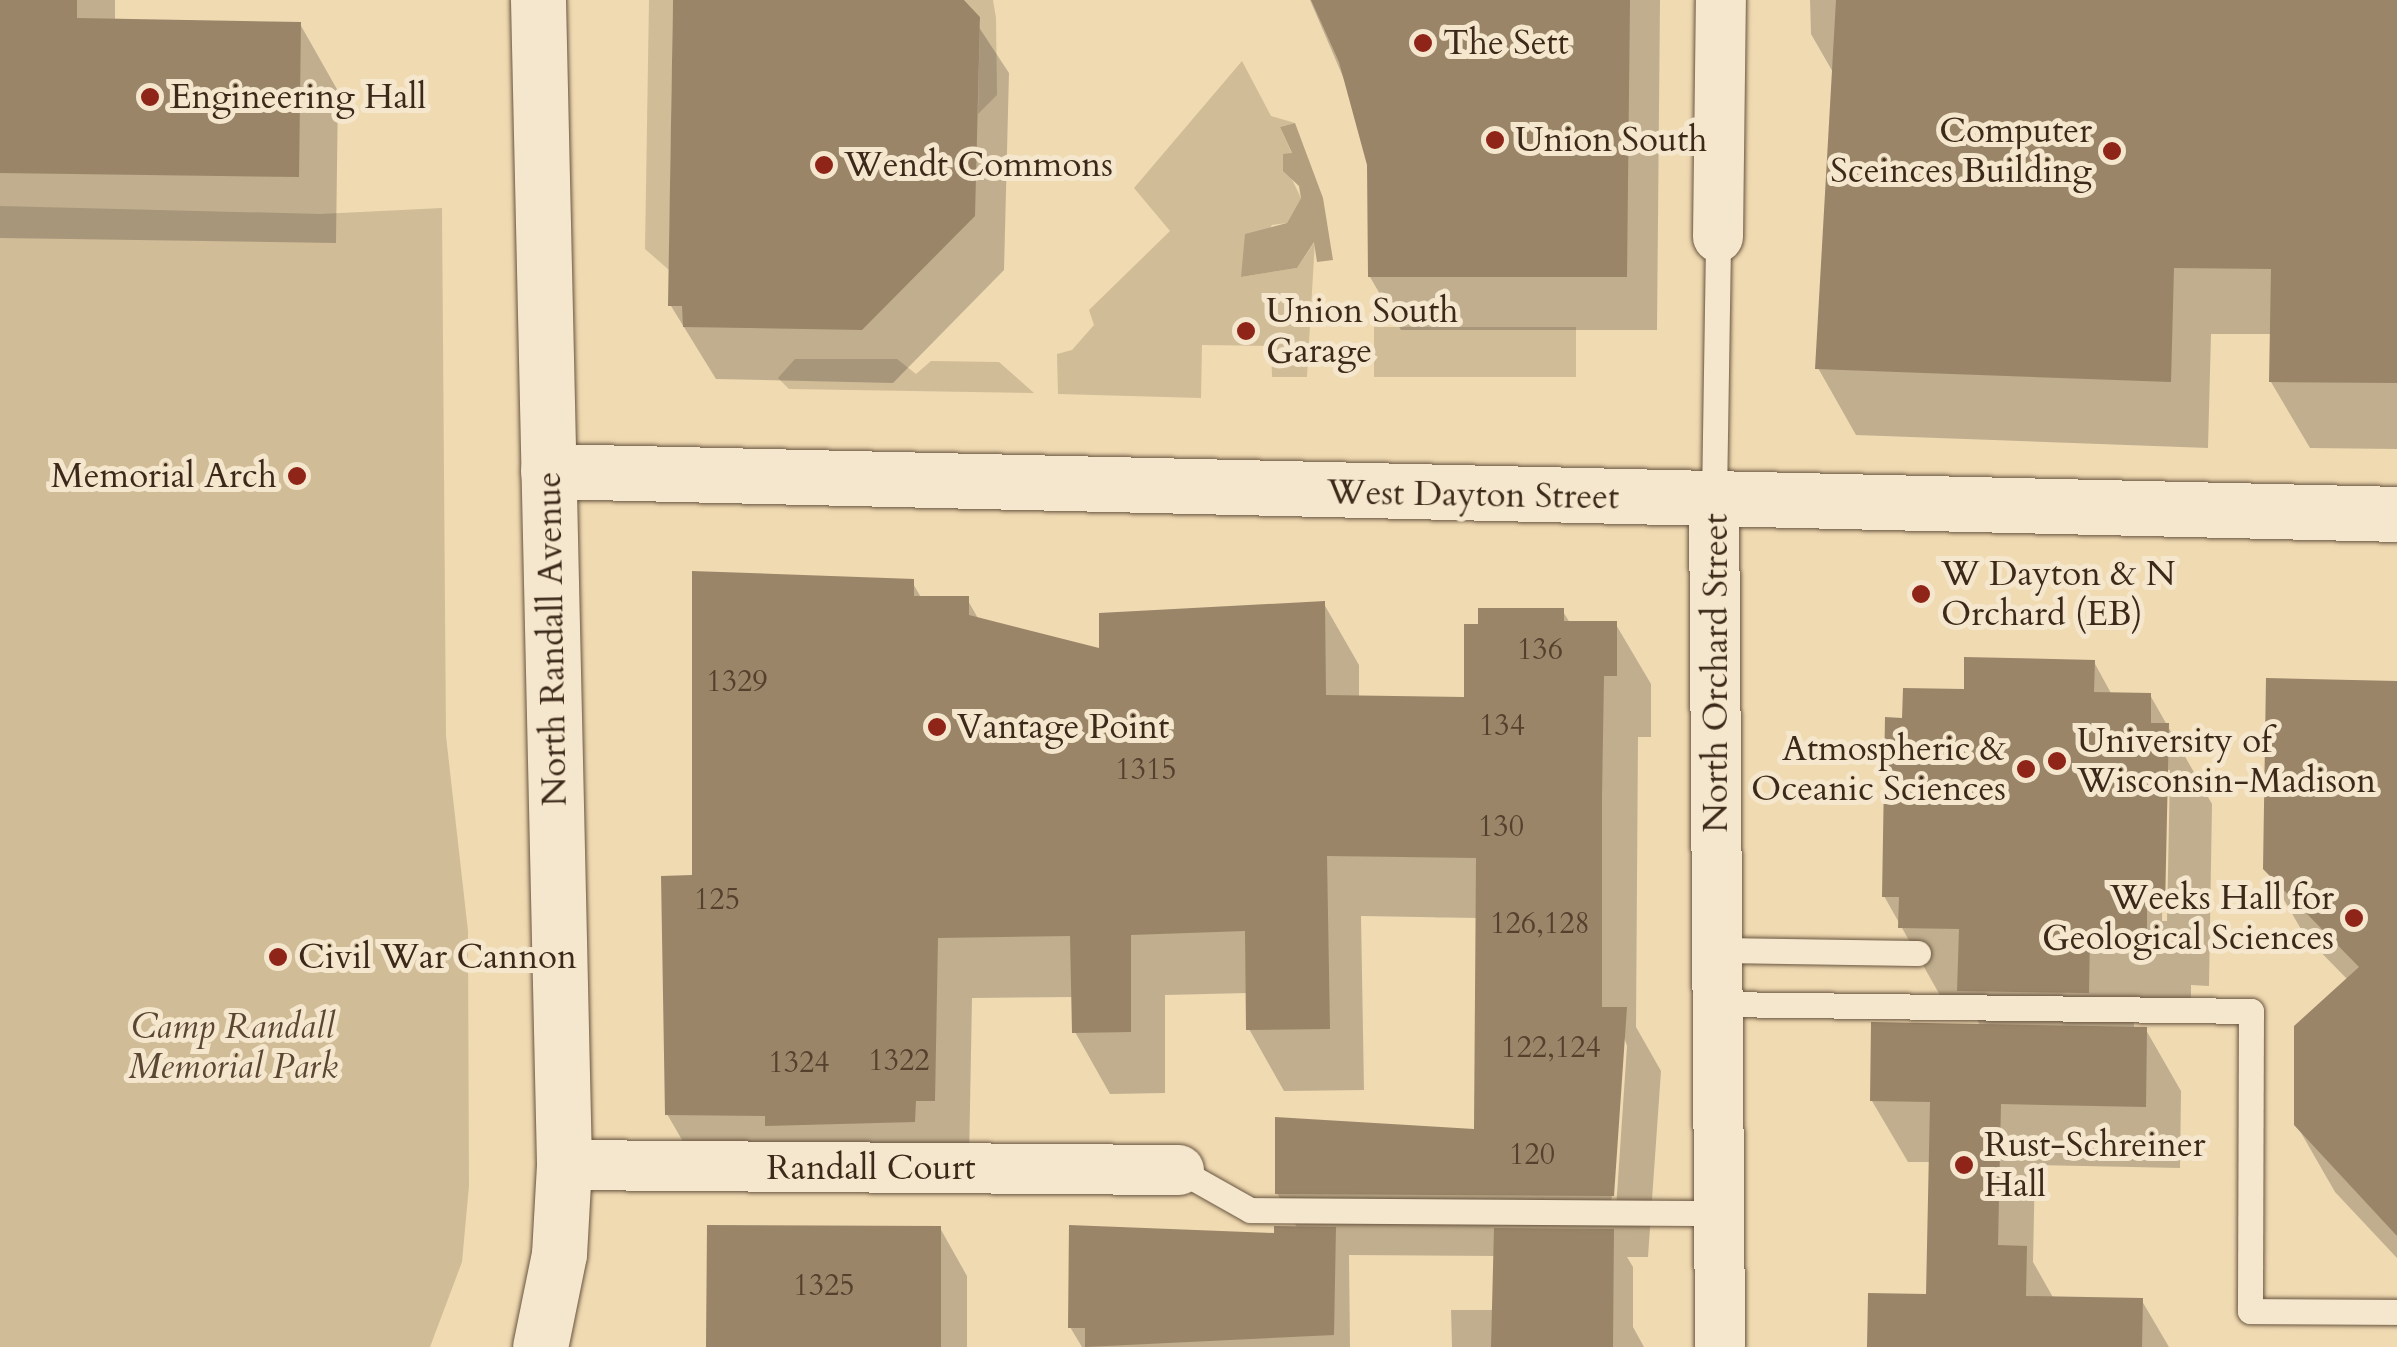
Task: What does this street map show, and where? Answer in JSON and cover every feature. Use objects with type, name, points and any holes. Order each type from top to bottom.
[{"type":"street","name":"North Randall Avenue","points":[[538,0],[564,1165],[555,1277],[540,1347]]},
{"type":"street","name":"North Orchard Street","points":[[1718,237],[1721,0]]},
{"type":"street","name":"West Dayton Street","points":[[548,471],[2397,514]]},
{"type":"street","name":"North Orchard Street","points":[[1714,499],[1720,1347]]},
{"type":"street","name":"Randall Court","points":[[564,1165],[1179,1170]]},
{"type":"lane","name":"North Orchard Street","points":[[1714,499],[1718,237]]},
{"type":"lane","points":[[1718,950],[1918,953]]},
{"type":"lane","points":[[1718,1004],[2250,1011],[2250,1311],[2397,1312]]},
{"type":"lane","points":[[1179,1170],[1250,1210],[1719,1213]]},
{"type":"green space","points":[[649,0],[673,0],[669,270],[645,249]]},
{"type":"green space","points":[[964,0],[993,0],[996,18],[997,95],[978,114],[980,17]]},
{"type":"green space","points":[[1242,61],[1271,116],[1295,123],[1280,127],[1292,154],[1283,161],[1301,198],[1287,223],[1272,225],[1241,277],[1297,268],[1315,241],[1307,377],[1272,377],[1271,346],[1202,345],[1201,398],[1058,394],[1057,354],[1072,350],[1094,325],[1089,310],[1170,231],[1134,188]]},
{"type":"green space","name":"Camp Randall Memorial Park","points":[[0,206],[320,214],[442,208],[446,736],[468,931],[469,1186],[462,1262],[430,1347],[0,1347]]},
{"type":"green space","points":[[1374,327],[1576,327],[1576,377],[1374,377]]},
{"type":"green space","points":[[795,359],[897,359],[916,374],[931,361],[999,362],[1034,393],[789,389],[778,378]]},
{"type":"shaded area","points":[[1295,123],[1323,198],[1333,260],[1317,262],[1314,242],[1297,268],[1241,277],[1245,234],[1287,223],[1301,198],[1299,186],[1283,171],[1283,154],[1292,153],[1280,127]]},
{"type":"building","name":"Engineering Hall","points":[[0,0],[77,0],[77,18],[301,22],[299,177],[0,173]]},
{"type":"building","name":"Wendt Commons","points":[[673,0],[964,0],[980,17],[975,216],[862,330],[683,327],[682,306],[668,306]]},
{"type":"building","name":"Union South","points":[[1311,0],[1630,0],[1627,277],[1368,277],[1367,165],[1339,62]]},
{"type":"building","name":"Computer Sceinces Building","points":[[1836,0],[2397,0],[2397,383],[2269,382],[2271,269],[2174,268],[2171,382],[1815,369]]},
{"type":"building","points":[[692,571],[914,579],[914,596],[969,596],[969,615],[1099,648],[1099,613],[1325,601],[1326,695],[1464,697],[1464,624],[1478,624],[1478,608],[1564,608],[1564,621],[1617,621],[1617,676],[1604,676],[1602,797],[1602,1007],[1627,1007],[1614,1196],[1275,1194],[1275,1117],[1474,1129],[1476,858],[1327,856],[1330,1029],[1246,1030],[1245,931],[1131,935],[1131,1032],[1072,1033],[1070,936],[938,938],[935,1101],[916,1101],[915,1122],[765,1126],[765,1116],[665,1115],[661,876],[692,875]]},
{"type":"building","name":"Atmospheric & Oceanic Sciences","points":[[1964,657],[2095,660],[2094,692],[2151,693],[2151,723],[2169,723],[2165,909],[2147,908],[2147,935],[2090,934],[2089,993],[1957,991],[1959,929],[1898,928],[1899,897],[1882,897],[1885,717],[1902,718],[1903,688],[1964,689]]},
{"type":"building","name":"Weeks Hall for Geological Sciences","points":[[2266,678],[2397,681],[2397,1236],[2294,1125],[2294,1026],[2359,967],[2263,869]]},
{"type":"building","name":"Rust-Schreiner Hall","points":[[1871,1022],[2147,1027],[2146,1107],[2001,1104],[1998,1245],[2027,1246],[2026,1296],[2143,1298],[2142,1347],[1867,1347],[1868,1293],[1926,1294],[1930,1102],[1870,1101]]},
{"type":"building","points":[[707,1225],[941,1226],[941,1347],[706,1347]]},
{"type":"building","points":[[1069,1225],[1274,1233],[1274,1226],[1336,1227],[1334,1335],[1085,1347],[1085,1328],[1068,1328]]},
{"type":"building","points":[[1494,1228],[1614,1229],[1613,1347],[1491,1347]]},
{"type":"place","name":"The Sett","points":[[1423,43]]},
{"type":"place","name":"Engineering Hall","points":[[150,97]]},
{"type":"place","name":"Union South","points":[[1495,140]]},
{"type":"place","name":"Computer Sceinces Building","points":[[2112,151]]},
{"type":"place","name":"Wendt Commons","points":[[824,165]]},
{"type":"place","name":"Union South Garage","points":[[1246,331]]},
{"type":"place","name":"Memorial Arch","points":[[297,476]]},
{"type":"place","name":"W Dayton & N Orchard (EB)","points":[[1921,594]]},
{"type":"place","name":"Vantage Point","points":[[937,727]]},
{"type":"place","name":"University of Wisconsin-Madison","points":[[2057,761]]},
{"type":"place","name":"Atmospheric & Oceanic Sciences","points":[[2026,769]]},
{"type":"place","name":"Weeks Hall for Geological Sciences","points":[[2354,918]]},
{"type":"place","name":"Civil War Cannon","points":[[278,957]]},
{"type":"place","name":"Rust-Schreiner Hall","points":[[1964,1165]]}]
